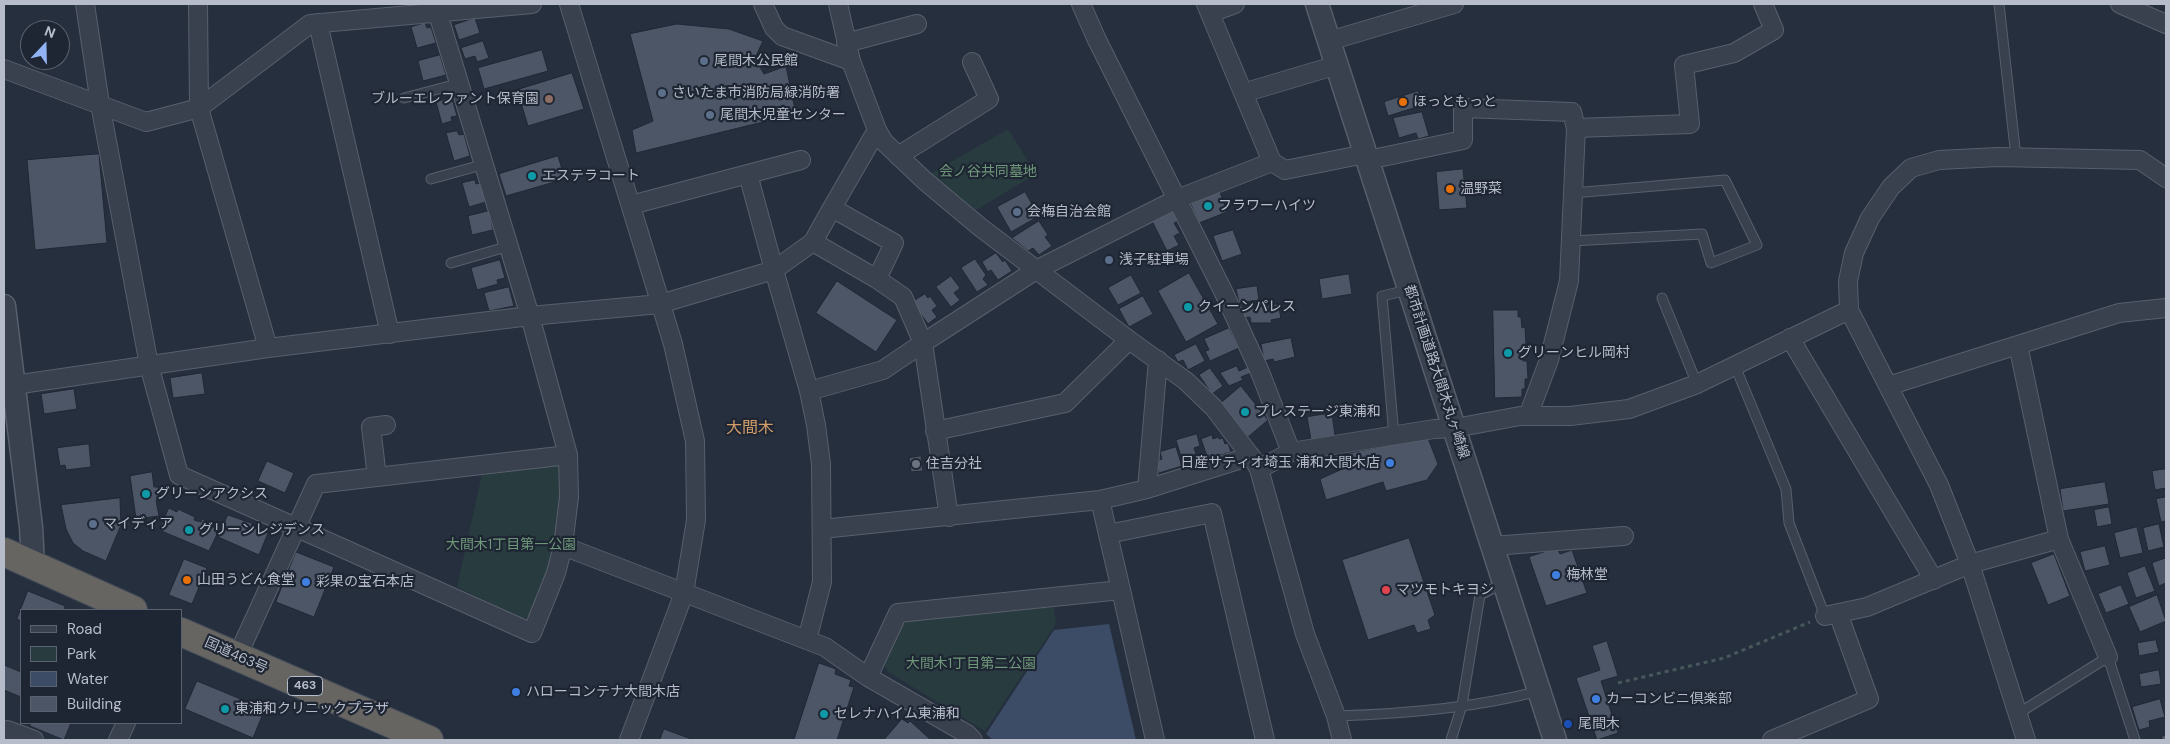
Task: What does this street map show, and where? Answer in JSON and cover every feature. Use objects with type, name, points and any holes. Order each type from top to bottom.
[{"type":"highway","points":[[4,552],[130,609]]},
{"type":"highway","name":"国道463号","points":[[182,632],[429,740]]},
{"type":"street","points":[[85,4],[100,104],[149,365],[179,476],[532,633],[556,573],[563,546],[568,516],[570,482],[568,455],[530,316],[437,8]]},
{"type":"street","points":[[198,4],[199,108],[268,348]]},
{"type":"street","points":[[4,69],[146,122],[199,108],[310,24],[437,8],[532,4]]},
{"type":"street","points":[[569,4],[673,344],[695,441],[696,520],[684,593],[629,740]]},
{"type":"street","points":[[763,4],[774,28],[782,36],[851,61]]},
{"type":"street","points":[[838,4],[851,61],[877,130],[884,142],[952,204],[1036,270],[1158,360],[1204,398],[1255,463],[1305,634],[1336,716],[1341,740]]},
{"type":"street","points":[[1081,4],[1097,40],[1224,292],[1260,372],[1292,452]]},
{"type":"street","points":[[1235,4],[1208,8],[1272,162],[1285,170],[1463,140],[1463,108],[1572,112],[1576,128],[1567,290],[1549,360],[1528,416]]},
{"type":"street","name":"都市計画道路大間木丸ヶ崎線","points":[[1317,4],[1555,740]]},
{"type":"street","points":[[1329,41],[1454,4]]},
{"type":"street","points":[[1576,128],[1690,124],[1684,65],[1734,53],[1774,30],[1763,4]]},
{"type":"street","points":[[2120,4],[2166,24]]},
{"type":"street","points":[[318,23],[390,334]]},
{"type":"street","points":[[846,43],[918,24]]},
{"type":"street","points":[[898,156],[989,99],[972,62]]},
{"type":"street","points":[[1243,93],[1337,65]]},
{"type":"street","points":[[14,385],[268,348],[530,316],[660,304],[774,270],[813,242],[877,130]]},
{"type":"street","points":[[2026,740],[2019,713],[1970,564],[1939,485],[1848,310],[1848,281],[1854,253],[1875,210],[1891,187],[1911,168],[1939,160],[2016,157],[2140,160],[2166,178]]},
{"type":"street","points":[[631,205],[801,160]]},
{"type":"street","points":[[809,391],[883,370],[1036,270],[1177,199],[1272,162]]},
{"type":"street","points":[[748,174],[809,391],[816,424],[821,464],[822,582],[807,640]]},
{"type":"street","points":[[832,208],[894,243],[876,279]]},
{"type":"street","points":[[813,242],[903,297],[923,343],[949,517]]},
{"type":"street","points":[[4,306],[31,527],[33,565]]},
{"type":"street","points":[[1888,386],[2119,313],[2166,308]]},
{"type":"street","points":[[822,530],[1100,500],[1255,463],[1292,452],[1528,416],[1570,416],[1629,409],[1697,384],[1848,310]]},
{"type":"street","points":[[1790,338],[1934,580]]},
{"type":"street","points":[[935,431],[1066,403],[1129,340]]},
{"type":"street","points":[[2018,345],[2059,539],[2108,657]]},
{"type":"street","points":[[1147,489],[1158,360]]},
{"type":"street","points":[[377,477],[371,427],[386,425]]},
{"type":"street","points":[[237,657],[316,484],[568,455]]},
{"type":"street","points":[[1100,500],[1155,740]]},
{"type":"street","points":[[1108,534],[1212,513],[1265,740]]},
{"type":"street","points":[[1492,546],[1624,536]]},
{"type":"street","points":[[1772,740],[1869,699],[1831,614],[1867,607],[1970,564],[2059,539]]},
{"type":"street","points":[[563,546],[825,647],[868,677],[968,738]]},
{"type":"street","points":[[868,677],[898,613],[1121,590]]},
{"type":"street","points":[[118,740],[126,724]]},
{"type":"street","points":[[4,731],[7,730],[34,740]]},
{"type":"lane","points":[[1999,4],[2016,157]]},
{"type":"lane","points":[[404,98],[461,83]]},
{"type":"lane","points":[[431,179],[484,164]]},
{"type":"lane","points":[[1571,240],[1702,234],[1712,263],[1756,245],[1725,180],[1573,193]]},
{"type":"lane","points":[[451,263],[508,246]]},
{"type":"lane","points":[[1394,436],[1382,296],[1409,290]]},
{"type":"lane","points":[[1662,298],[1697,384]]},
{"type":"lane","points":[[1735,366],[1786,489],[1789,523],[1831,614]]},
{"type":"lane","points":[[1451,740],[1462,705],[1480,595],[1504,583]]},
{"type":"lane","points":[[2019,713],[2108,657],[2135,740]]},
{"type":"lane","points":[[1336,716],[1389,714],[1499,702],[1540,691]]},
{"type":"path","points":[[1618,682],[1724,658],[1831,614]]},
{"type":"green space","name":"会ノ谷共同墓地","points":[[1008,129],[1036,174],[976,210],[930,174]]},
{"type":"green space","name":"大間木1丁目第一公園","points":[[554,464],[561,469],[558,520],[552,558],[530,616],[522,619],[457,587],[482,474]]},
{"type":"green space","name":"大間木1丁目第二公園","points":[[1054,607],[1056,624],[985,731],[888,672],[884,665],[902,625],[913,619]]},
{"type":"water","points":[[1109,624],[1136,740],[993,740],[986,734],[1054,630]]},
{"type":"building","points":[[475,18],[480,33],[459,40],[454,25]]},
{"type":"building","points":[[425,23],[427,28],[431,27],[436,43],[417,48],[411,27]]},
{"type":"building","points":[[677,24],[729,29],[763,41],[755,58],[764,74],[786,66],[796,114],[636,153],[632,130],[653,121],[630,34]]},
{"type":"building","points":[[483,41],[489,58],[477,62],[475,56],[465,59],[461,48]]},
{"type":"building","points":[[542,50],[548,71],[484,89],[478,68]]},
{"type":"building","points":[[440,55],[446,75],[423,81],[418,61]]},
{"type":"building","points":[[572,73],[584,109],[528,126],[517,90]]},
{"type":"building","points":[[1418,91],[1423,105],[1388,116],[1384,102]]},
{"type":"building","points":[[448,98],[453,102],[457,116],[451,117],[452,121],[442,124],[436,102]]},
{"type":"building","points":[[1422,112],[1429,136],[1418,139],[1416,133],[1399,138],[1393,118]]},
{"type":"building","points":[[457,131],[459,135],[464,134],[470,156],[454,161],[446,133]]},
{"type":"building","points":[[99,154],[107,243],[35,250],[27,160]]},
{"type":"building","name":"エステラコート","points":[[558,156],[565,179],[506,196],[499,174]]},
{"type":"building","points":[[1463,169],[1467,208],[1439,210],[1436,172]]},
{"type":"building","points":[[475,180],[476,184],[480,183],[486,202],[469,207],[462,183]]},
{"type":"building","name":"フラワーハイツ","points":[[1219,189],[1227,212],[1199,223],[1189,200]]},
{"type":"building","points":[[1025,192],[1039,216],[1011,232],[997,207]]},
{"type":"building","points":[[1172,209],[1178,221],[1174,223],[1180,233],[1174,236],[1179,245],[1167,251],[1151,219]]},
{"type":"building","points":[[489,211],[493,230],[472,235],[468,216]]},
{"type":"building","points":[[1039,221],[1048,235],[1045,237],[1052,246],[1039,255],[1033,248],[1028,251],[1012,238]]},
{"type":"building","points":[[1233,230],[1242,254],[1222,261],[1213,236]]},
{"type":"building","points":[[996,253],[1003,262],[1005,260],[1012,271],[998,280],[991,270],[988,272],[982,262]]},
{"type":"building","points":[[975,259],[986,275],[983,279],[988,285],[977,292],[961,268]]},
{"type":"building","points":[[500,260],[505,278],[497,280],[498,284],[477,290],[471,268]]},
{"type":"building","name":"クイーンパレス","points":[[1189,273],[1218,324],[1186,342],[1158,291]]},
{"type":"building","points":[[1349,274],[1352,294],[1322,299],[1319,279]]},
{"type":"building","points":[[1131,275],[1141,293],[1118,305],[1108,288]]},
{"type":"building","points":[[951,276],[960,288],[954,293],[960,300],[951,307],[936,287]]},
{"type":"building","points":[[837,281],[897,320],[876,352],[816,313]]},
{"type":"building","points":[[1257,286],[1259,300],[1239,303],[1236,289]]},
{"type":"building","points":[[509,287],[514,306],[489,311],[484,293]]},
{"type":"building","points":[[925,294],[928,298],[930,296],[937,306],[932,310],[937,317],[928,324],[912,302]]},
{"type":"building","points":[[1143,296],[1153,314],[1129,327],[1119,309]]},
{"type":"building","points":[[1278,304],[1281,318],[1271,320],[1272,323],[1251,323],[1250,317],[1243,318],[1242,310]]},
{"type":"building","name":"グリーンヒル岡村","points":[[1493,310],[1518,310],[1518,317],[1521,317],[1522,328],[1525,327],[1526,344],[1522,345],[1523,361],[1527,361],[1528,379],[1525,379],[1525,389],[1522,389],[1522,397],[1495,398]]},
{"type":"building","points":[[1229,328],[1239,348],[1210,361],[1205,351],[1209,350],[1204,339]]},
{"type":"building","points":[[1291,338],[1295,357],[1274,362],[1273,359],[1264,361],[1261,344]]},
{"type":"building","points":[[1196,344],[1205,361],[1188,370],[1183,360],[1178,362],[1174,355]]},
{"type":"building","points":[[1237,366],[1239,371],[1248,367],[1251,373],[1241,377],[1243,380],[1229,386],[1220,373]]},
{"type":"building","points":[[1210,368],[1223,386],[1212,394],[1199,375]]},
{"type":"building","points":[[202,373],[205,394],[173,398],[170,378]]},
{"type":"building","name":"プレステージ東浦和","points":[[1241,386],[1268,420],[1248,437],[1221,403]]},
{"type":"building","points":[[74,389],[77,409],[44,414],[41,394]]},
{"type":"building","points":[[1332,413],[1335,436],[1311,440],[1307,417]]},
{"type":"building","points":[[1197,434],[1200,446],[1194,448],[1196,454],[1192,456],[1193,460],[1183,463],[1176,440]]},
{"type":"building","points":[[1212,435],[1213,439],[1223,438],[1225,444],[1228,443],[1231,452],[1208,459],[1201,439]]},
{"type":"building","points":[[1428,438],[1438,464],[1427,480],[1386,491],[1383,482],[1326,500],[1320,479],[1340,470],[1335,456]]},
{"type":"building","points":[[89,444],[91,467],[66,470],[65,465],[60,466],[57,448]]},
{"type":"building","points":[[1176,447],[1182,466],[1159,473],[1155,461],[1162,459],[1160,452]]},
{"type":"building","name":"住吉分社","points":[[921,456],[923,471],[911,472],[909,458]]},
{"type":"building","points":[[267,461],[294,473],[285,493],[258,481]]},
{"type":"building","points":[[2166,469],[2166,488],[2155,490],[2152,471]]},
{"type":"building","name":"グリーンアクシス","points":[[152,472],[154,487],[158,487],[160,500],[156,500],[159,516],[136,519],[130,476]]},
{"type":"building","points":[[2105,482],[2109,504],[2063,511],[2060,489]]},
{"type":"building","points":[[2166,497],[2166,521],[2161,522],[2156,499]]},
{"type":"building","points":[[120,498],[121,525],[106,561],[83,551],[73,543],[66,529],[61,505]]},
{"type":"building","points":[[2109,507],[2112,524],[2097,527],[2094,510]]},
{"type":"building","name":"グリーンレジデンス","points":[[169,508],[177,512],[178,509],[195,517],[194,520],[201,522],[202,519],[219,530],[209,551],[159,530]]},
{"type":"building","points":[[228,515],[254,524],[253,527],[268,533],[259,555],[218,537]]},
{"type":"building","points":[[2159,524],[2164,547],[2148,551],[2143,528]]},
{"type":"building","points":[[2137,527],[2143,553],[2120,558],[2114,533]]},
{"type":"building","points":[[1409,538],[1435,615],[1428,620],[1431,629],[1417,633],[1414,625],[1368,640],[1342,560]]},
{"type":"building","points":[[2105,546],[2110,565],[2085,571],[2080,552]]},
{"type":"building","points":[[1557,548],[1560,554],[1572,550],[1587,593],[1546,606],[1529,557]]},
{"type":"building","points":[[296,552],[334,567],[314,617],[276,602]]},
{"type":"building","points":[[2054,554],[2070,596],[2048,605],[2031,563]]},
{"type":"building","points":[[2166,558],[2166,583],[2159,586],[2152,563]]},
{"type":"building","points":[[184,559],[207,568],[192,604],[169,595]]},
{"type":"building","points":[[2145,566],[2155,591],[2136,598],[2127,573]]},
{"type":"building","points":[[2121,585],[2129,604],[2106,613],[2098,594]]},
{"type":"building","points":[[28,591],[65,606],[64,609],[21,609]]},
{"type":"building","points":[[2157,595],[2166,621],[2140,632],[2129,607]]},
{"type":"building","points":[[2156,640],[2159,652],[2139,656],[2137,643]]},
{"type":"building","points":[[1607,641],[1618,676],[1601,681],[1618,733],[1597,740],[1576,678],[1600,670],[1592,646]]},
{"type":"building","name":"セレナハイム東浦和","points":[[819,663],[836,669],[835,674],[851,680],[849,686],[854,687],[837,740],[794,740]]},
{"type":"building","points":[[4,665],[20,672],[20,697],[4,690]]},
{"type":"building","points":[[2159,670],[2161,684],[2141,687],[2139,674]]},
{"type":"building","name":"東浦和クリニックプラザ","points":[[197,681],[265,709],[253,738],[185,709]]},
{"type":"building","points":[[2160,699],[2165,717],[2149,721],[2150,727],[2139,730],[2132,707]]},
{"type":"building","name":"セレナハイム東浦和","points":[[902,719],[908,723],[910,721],[931,740],[884,740]]},
{"type":"building","points":[[31,724],[71,724],[64,740],[30,726]]},
{"type":"building","points":[[664,729],[694,740],[660,740]]},
{"type":"building","points":[[2166,735],[2166,740],[2157,740],[2162,739],[2161,737]]},
{"type":"place","name":"尾間木公民館","points":[[704,61]]},
{"type":"place","name":"さいたま市消防局緑消防署","points":[[662,93]]},
{"type":"place","name":"ブルーエレファント保育園","points":[[549,99]]},
{"type":"place","name":"ほっともっと","points":[[1403,102]]},
{"type":"place","name":"尾間木児童センター","points":[[710,115]]},
{"type":"place","name":"エステラコート","points":[[532,176]]},
{"type":"place","name":"温野菜","points":[[1450,189]]},
{"type":"place","name":"フラワーハイツ","points":[[1208,206]]},
{"type":"place","name":"会梅自治会館","points":[[1017,212]]},
{"type":"place","name":"浅子駐車場","points":[[1109,260]]},
{"type":"place","name":"クイーンパレス","points":[[1188,307]]},
{"type":"place","name":"グリーンヒル岡村","points":[[1508,353]]},
{"type":"place","name":"プレステージ東浦和","points":[[1245,412]]},
{"type":"place","name":"日産サティオ埼玉 浦和大間木店","points":[[1390,463]]},
{"type":"place","name":"住吉分社","points":[[916,464]]},
{"type":"place","name":"グリーンアクシス","points":[[146,494]]},
{"type":"place","name":"マイディア","points":[[93,524]]},
{"type":"place","name":"グリーンレジデンス","points":[[189,530]]},
{"type":"place","name":"梅林堂","points":[[1556,575]]},
{"type":"place","name":"山田うどん食堂","points":[[187,580]]},
{"type":"place","name":"彩果の宝石本店","points":[[306,582]]},
{"type":"place","name":"マツモトキヨシ","points":[[1386,590]]},
{"type":"place","name":"ハローコンテナ大間木店","points":[[516,692]]},
{"type":"place","name":"カーコンビニ倶楽部","points":[[1596,699]]},
{"type":"place","name":"東浦和クリニックプラザ","points":[[225,709]]},
{"type":"place","name":"セレナハイム東浦和","points":[[824,714]]},
{"type":"place","name":"尾間木","points":[[1568,724]]},
{"type":"district","name":"大間木","points":[[750,429]]}]
